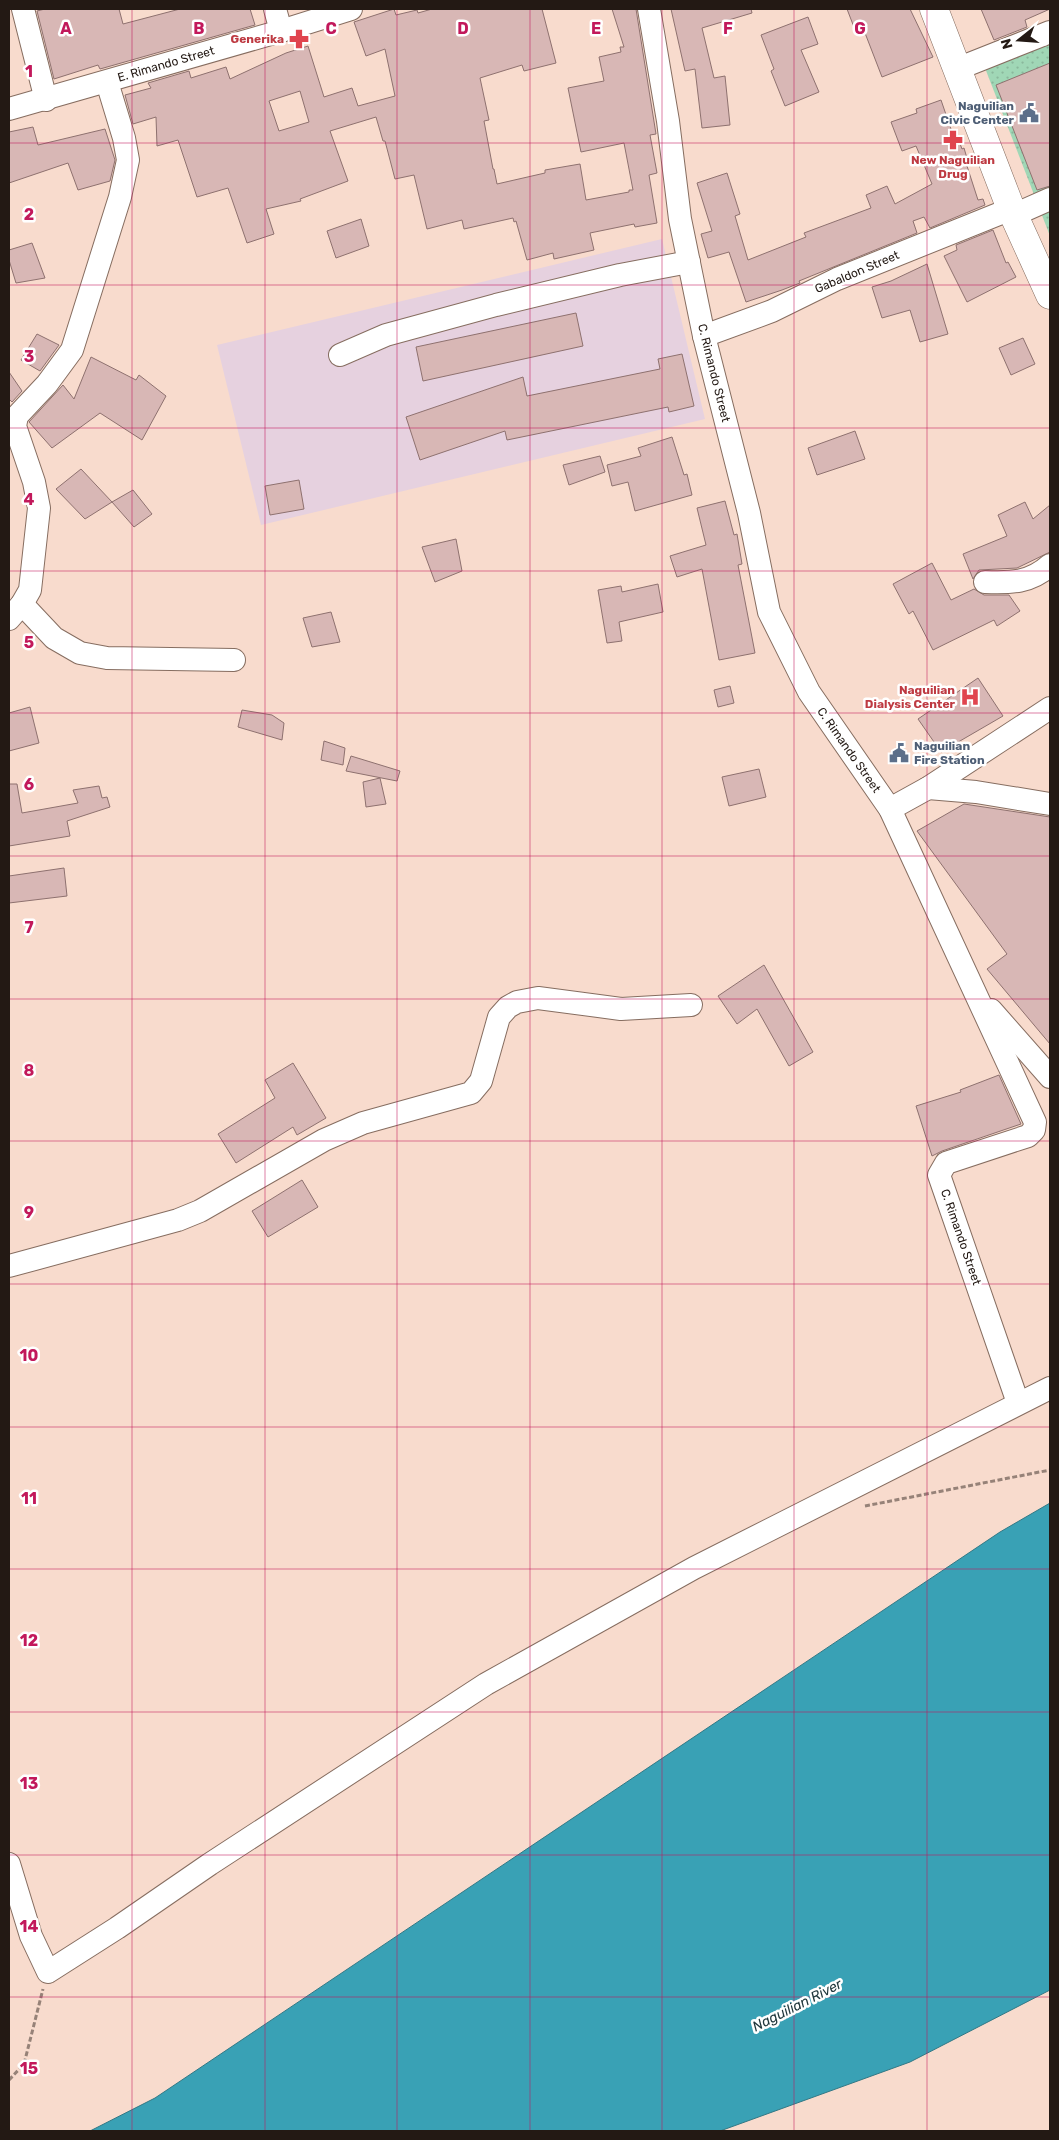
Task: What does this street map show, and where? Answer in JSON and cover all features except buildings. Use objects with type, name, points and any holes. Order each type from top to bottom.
[{"type":"highway","points":[[934,9],[1012,212],[1050,295]]},
{"type":"street","points":[[23,9],[46,100]]},
{"type":"street","points":[[275,9],[282,31]]},
{"type":"street","name":"E. Rimando Street","points":[[9,109],[46,100],[282,31],[351,9]]},
{"type":"street","name":"C. Rimando Street","points":[[649,9],[667,111],[680,219],[704,336],[750,513],[769,612],[809,692],[890,809],[1035,1122],[1034,1130],[1028,1136],[946,1163],[939,1175],[1018,1404]]},
{"type":"street","points":[[956,69],[1050,32]]},
{"type":"street","points":[[107,82],[124,138],[128,160],[120,197],[72,350],[47,384],[24,406],[17,416],[15,426],[34,482],[39,508],[30,590],[15,611],[54,638],[80,653],[107,658],[234,660]]},
{"type":"street","name":"Gabaldon Street","points":[[704,336],[772,311],[838,279],[1050,199]]},
{"type":"street","points":[[340,355],[386,335],[479,309],[620,275],[689,262]]},
{"type":"street","points":[[985,582],[1014,583],[1027,580],[1036,576],[1050,565]]},
{"type":"street","points":[[890,809],[928,788],[1050,708]]},
{"type":"street","points":[[928,788],[976,792],[1050,804]]},
{"type":"street","points":[[974,990],[1050,1077]]},
{"type":"street","points":[[9,1266],[178,1220],[200,1211],[324,1140],[355,1127],[471,1093],[481,1081],[499,1017],[508,1007],[517,1002],[538,998],[621,1009],[691,1005]]},
{"type":"street","points":[[9,1864],[31,1936],[48,1972],[486,1684],[694,1568],[1050,1388]]},
{"type":"path","points":[[858,1507],[1050,1470]]},
{"type":"path","points":[[9,2080],[24,2064],[48,1972]]},
{"type":"shaded area","points":[[662,239],[705,419],[261,525],[217,345]]},
{"type":"green space","name":"Naguilian Civic Center","points":[[1050,43],[1050,236],[985,68]]},
{"type":"water","name":"Naguilian River","points":[[1050,1503],[1050,1990],[910,2062],[720,2131],[90,2131],[155,2098],[1000,1532]]},
{"type":"place","name":"Generika","points":[[299,39]]},
{"type":"place","name":"Naguilian Civic Center","points":[[1029,113]]},
{"type":"place","name":"New Naguilian Drug","points":[[953,140]]},
{"type":"place","name":"Naguilian Dialysis Center","points":[[970,697]]},
{"type":"place","name":"Naguilian Fire Station","points":[[899,753]]}]
